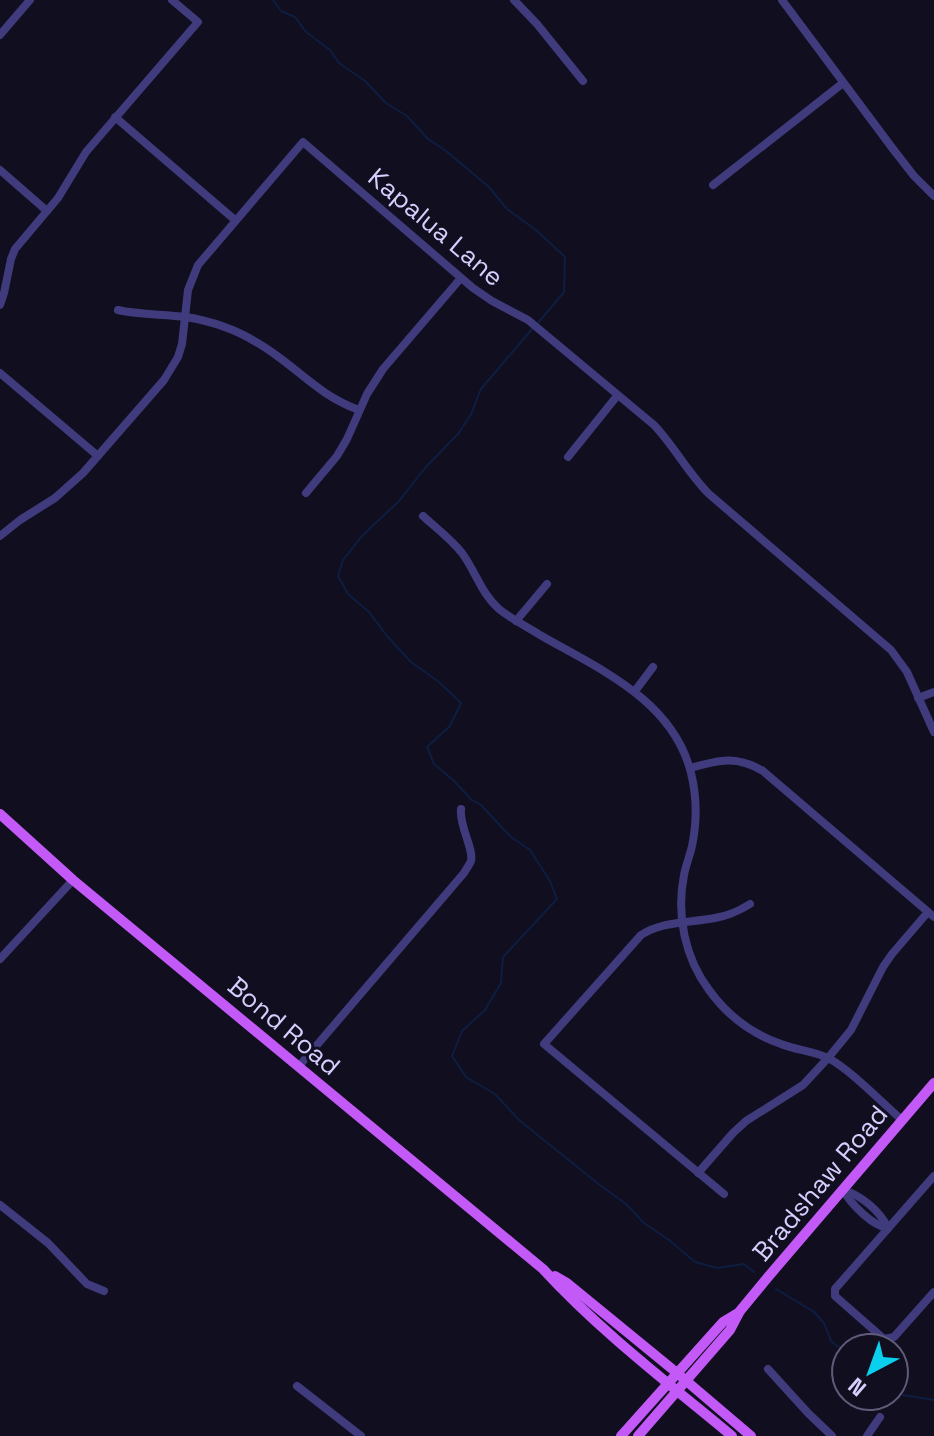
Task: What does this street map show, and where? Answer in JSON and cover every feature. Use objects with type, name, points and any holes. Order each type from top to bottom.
[{"type":"main road","name":"Bond Road","points":[[0,814],[73,880],[543,1269],[605,1331],[732,1436]]},
{"type":"main road","name":"Bradshaw Road","points":[[621,1436],[668,1382],[682,1377],[730,1330],[740,1311],[934,1083]]},
{"type":"main road","name":"Bond Road","points":[[543,1269],[567,1283],[751,1436]]},
{"type":"main road","points":[[578,1305],[586,1305],[607,1322],[625,1330]]},
{"type":"main road","name":"Bradshaw Road","points":[[638,1436],[677,1391],[682,1377]]},
{"type":"street","points":[[0,35],[30,0]]},
{"type":"street","points":[[0,305],[15,249],[67,185],[86,152],[198,22],[172,0]]},
{"type":"street","points":[[514,0],[583,81]]},
{"type":"street","points":[[782,0],[914,176],[934,196]]},
{"type":"street","points":[[713,185],[843,83]]},
{"type":"street","points":[[115,117],[235,220]]},
{"type":"street","name":"Kapalua Lane","points":[[0,536],[66,489],[172,369],[182,344],[185,303],[192,277],[204,257],[303,142],[461,278],[492,301],[528,320],[654,425],[709,494],[891,650],[907,672],[934,732]]},
{"type":"street","points":[[0,170],[47,211]]},
{"type":"street","points":[[306,493],[337,456],[367,394],[383,369],[461,278]]},
{"type":"street","points":[[118,310],[133,314],[185,317],[218,325],[254,341],[327,395],[359,410]]},
{"type":"street","points":[[0,373],[98,456]]},
{"type":"street","points":[[568,457],[617,396]]},
{"type":"street","points":[[423,516],[456,545],[487,597],[504,613],[635,691],[670,727],[684,751],[695,791],[696,817],[682,891],[682,922],[698,973],[716,999],[740,1022],[766,1038],[828,1058],[842,1067],[902,1120]]},
{"type":"street","points":[[516,621],[547,584]]},
{"type":"street","points":[[635,691],[653,667]]},
{"type":"street","points":[[918,698],[934,692]]},
{"type":"street","points":[[690,768],[733,760],[763,771],[931,915],[892,954],[851,1030],[828,1058],[803,1085],[740,1127],[698,1173]]},
{"type":"street","points":[[299,1066],[464,873],[471,861],[460,818],[461,809]]},
{"type":"street","points":[[0,959],[73,880]]},
{"type":"street","points":[[724,1194],[544,1044],[634,941],[648,931],[658,926],[716,918],[750,904]]},
{"type":"street","points":[[934,1176],[835,1289],[835,1296],[884,1339],[894,1337],[934,1292]]},
{"type":"street","points":[[843,1190],[856,1194],[884,1219],[888,1228]]},
{"type":"street","points":[[0,1205],[48,1243],[87,1284],[104,1291]]},
{"type":"street","points":[[768,1369],[832,1436]]},
{"type":"street","points":[[297,1386],[361,1436]]},
{"type":"street","points":[[867,1436],[880,1417]]},
{"type":"waterway","points":[[273,0],[281,11],[295,17],[306,32],[330,50],[339,63],[365,81],[386,103],[407,116],[428,139],[489,187],[507,209],[565,257],[564,292],[537,324]]},
{"type":"waterway","points":[[532,329],[481,389],[471,414],[458,434],[399,501],[362,536],[343,560],[338,576],[348,594],[369,612],[411,662],[461,703],[450,726],[427,747],[434,764],[481,805],[511,837],[530,850],[550,881],[557,899],[503,957],[501,983],[485,1010],[462,1031],[452,1056],[466,1077],[495,1094],[519,1120],[695,1262],[717,1268],[744,1264],[754,1272]]},
{"type":"waterway","points":[[776,1289],[814,1312],[824,1323],[830,1338]]},
{"type":"waterway","points":[[910,1396],[934,1400]]}]
